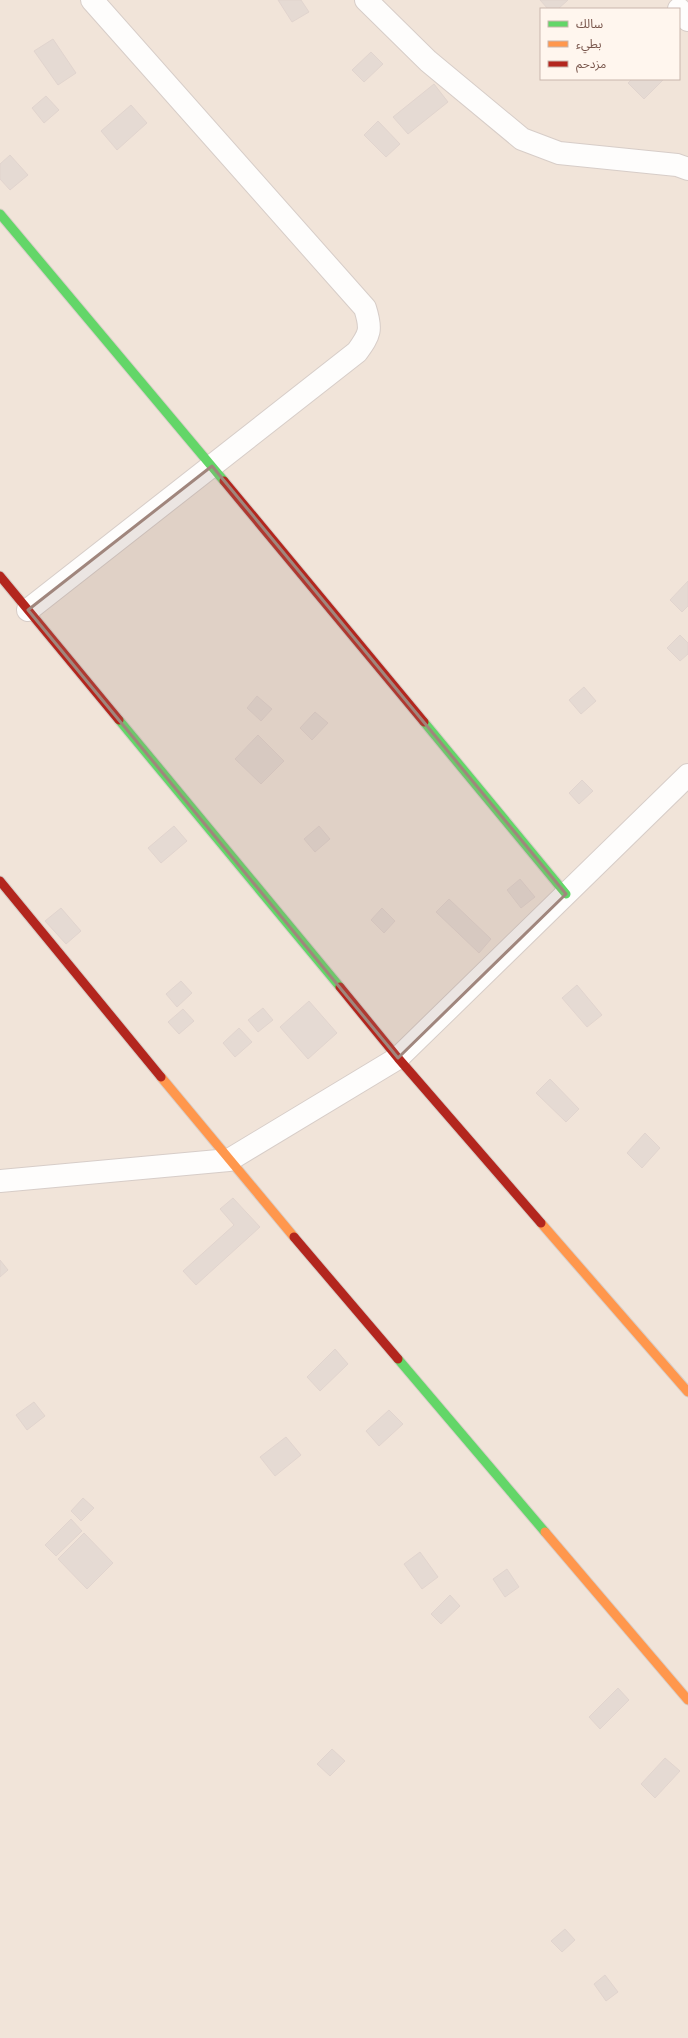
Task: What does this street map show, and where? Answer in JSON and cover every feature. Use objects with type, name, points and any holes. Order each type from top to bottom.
[{"type":"street","points":[[28,610],[357,352],[368,337],[370,323],[365,308],[92,0]]},
{"type":"street","points":[[366,0],[428,61],[522,139],[559,153],[677,165],[688,169]]},
{"type":"street","points":[[671,0],[678,8]]},
{"type":"street","points":[[680,10],[688,20]]},
{"type":"street","points":[[0,214],[212,466],[566,894]]},
{"type":"street","points":[[0,576],[398,1058],[688,1392]]},
{"type":"street","points":[[0,1181],[229,1160],[398,1058],[688,775]]},
{"type":"street","points":[[0,881],[229,1160],[688,1700]]},
{"type":"highlighted area","points":[[212,466],[566,894],[398,1058],[28,610]]},
{"type":"shaded area","points":[[0,0],[688,0],[688,2038],[0,2038]]},
{"type":"building","points":[[278,0],[301,0],[309,12],[292,22]]},
{"type":"building","points":[[540,0],[568,0],[559,8],[547,8]]},
{"type":"building","points":[[53,39],[76,73],[58,85],[34,51]]},
{"type":"building","points":[[371,52],[383,64],[364,82],[352,70]]},
{"type":"building","points":[[631,80],[663,80],[644,99],[628,83]]},
{"type":"building","points":[[434,84],[448,102],[408,134],[393,117]]},
{"type":"building","points":[[46,96],[59,110],[44,123],[32,108]]},
{"type":"building","points":[[131,105],[147,123],[117,150],[101,131]]},
{"type":"building","points":[[378,121],[400,144],[386,157],[364,135]]},
{"type":"building","points":[[10,155],[28,175],[10,190],[0,179],[0,164]]},
{"type":"building","points":[[688,581],[688,606],[682,612],[670,600]]},
{"type":"building","points":[[680,635],[688,643],[688,654],[680,661],[667,648]]},
{"type":"building","points":[[584,687],[596,701],[581,714],[569,700]]},
{"type":"building","points":[[257,696],[272,709],[261,721],[247,708]]},
{"type":"building","points":[[315,712],[328,723],[312,740],[300,728]]},
{"type":"building","points":[[258,735],[284,761],[261,784],[235,759]]},
{"type":"building","points":[[582,780],[593,791],[579,804],[569,793]]},
{"type":"building","points":[[174,826],[187,841],[161,863],[148,848]]},
{"type":"building","points":[[319,826],[330,839],[315,852],[304,839]]},
{"type":"building","points":[[520,879],[535,897],[521,908],[507,890]]},
{"type":"building","points":[[449,899],[491,939],[479,953],[436,912]]},
{"type":"building","points":[[61,908],[81,931],[66,944],[45,921]]},
{"type":"building","points":[[382,908],[395,921],[384,933],[371,920]]},
{"type":"building","points":[[181,981],[192,993],[177,1007],[166,994]]},
{"type":"building","points":[[577,985],[602,1015],[587,1027],[562,998]]},
{"type":"building","points":[[309,1001],[337,1033],[308,1059],[280,1027]]},
{"type":"building","points":[[263,1008],[273,1020],[258,1032],[248,1020]]},
{"type":"building","points":[[183,1009],[194,1021],[179,1034],[168,1022]]},
{"type":"building","points":[[239,1028],[252,1042],[235,1057],[223,1043]]},
{"type":"building","points":[[550,1079],[579,1109],[566,1122],[536,1093]]},
{"type":"building","points":[[645,1133],[660,1148],[642,1168],[627,1153]]},
{"type":"building","points":[[233,1198],[260,1227],[196,1285],[183,1271],[234,1225],[220,1209]]},
{"type":"building","points":[[0,1260],[8,1270],[0,1277]]},
{"type":"building","points":[[335,1349],[348,1364],[320,1391],[307,1377]]},
{"type":"building","points":[[34,1402],[45,1416],[27,1430],[16,1415]]},
{"type":"building","points":[[389,1410],[403,1424],[379,1446],[366,1431]]},
{"type":"building","points":[[286,1437],[301,1455],[275,1476],[260,1457]]},
{"type":"building","points":[[83,1498],[94,1508],[81,1521],[71,1511]]},
{"type":"building","points":[[71,1519],[82,1531],[56,1556],[45,1545]]},
{"type":"building","points":[[84,1533],[113,1563],[87,1589],[58,1559]]},
{"type":"building","points":[[420,1552],[438,1577],[422,1589],[404,1564]]},
{"type":"building","points":[[507,1569],[519,1587],[505,1597],[493,1579]]},
{"type":"building","points":[[450,1595],[460,1606],[441,1624],[431,1614]]},
{"type":"building","points":[[618,1688],[629,1700],[600,1729],[589,1717]]},
{"type":"building","points":[[332,1749],[345,1761],[330,1776],[317,1764]]},
{"type":"building","points":[[665,1758],[680,1771],[655,1798],[641,1784]]},
{"type":"building","points":[[565,1929],[575,1940],[562,1952],[551,1941]]},
{"type":"building","points":[[605,1975],[618,1992],[606,2001],[594,1984]]},
{"type":"traffic: fast","points":[[0,214],[224,481]]},
{"type":"traffic: fast","points":[[119,720],[340,987]]},
{"type":"traffic: fast","points":[[424,722],[566,894]]},
{"type":"traffic: fast","points":[[398,1359],[545,1532]]},
{"type":"traffic: slow","points":[[161,1077],[294,1237]]},
{"type":"traffic: slow","points":[[541,1223],[688,1392]]},
{"type":"traffic: slow","points":[[545,1532],[688,1700]]},
{"type":"traffic: jam","points":[[224,481],[424,722]]},
{"type":"traffic: jam","points":[[0,576],[119,720]]},
{"type":"traffic: jam","points":[[0,881],[161,1077]]},
{"type":"traffic: jam","points":[[340,987],[398,1058],[541,1223]]},
{"type":"traffic: jam","points":[[294,1237],[398,1359]]}]
